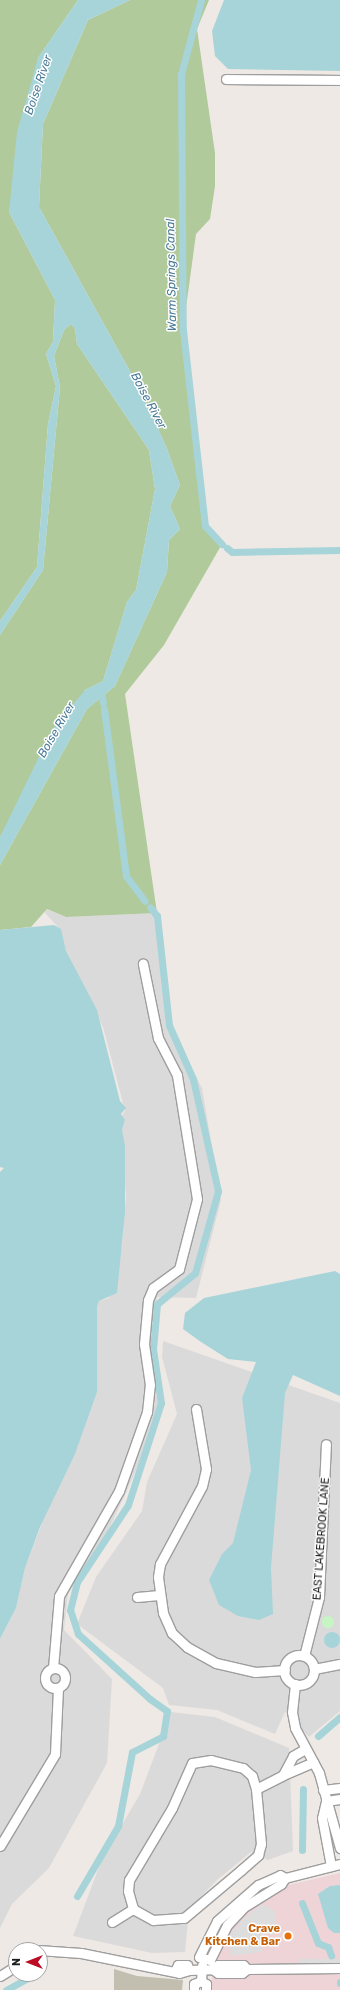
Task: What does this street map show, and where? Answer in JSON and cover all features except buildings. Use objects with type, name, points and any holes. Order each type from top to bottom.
[{"type":"street","points":[[226,79],[340,80]]},
{"type":"street","points":[[58,1688],[48,1685],[45,1678],[53,1668],[58,1596],[119,1491],[147,1412],[150,1385],[144,1344],[148,1300],[153,1288],[179,1269],[197,1199],[177,1075],[158,1038],[143,964]]},
{"type":"street","points":[[196,1409],[206,1469],[202,1486],[160,1564],[159,1595],[172,1633],[200,1655],[234,1669],[285,1670]]},
{"type":"street","name":"EAST LAKEBROOK LANE","points":[[304,1656],[320,1597],[326,1444]]},
{"type":"street","points":[[137,1597],[159,1595]]},
{"type":"street","points":[[285,1670],[291,1658],[304,1656],[314,1669]]},
{"type":"street","points":[[314,1669],[340,1664]]},
{"type":"street","points":[[0,1846],[55,1754],[58,1688],[65,1682],[65,1675],[59,1668],[53,1668]]},
{"type":"street","points":[[295,1684],[308,1682],[314,1669]]},
{"type":"street","points":[[285,1670],[295,1684],[292,1712],[305,1749],[312,1762],[326,1801],[333,1815],[340,1848]]},
{"type":"street","points":[[282,1775],[293,1756],[305,1749]]},
{"type":"street","points":[[200,1760],[225,1762],[243,1768],[252,1776],[256,1789],[261,1832],[258,1855],[184,1918],[153,1920],[133,1909],[128,1891],[129,1880],[172,1808],[187,1768],[200,1760]]},
{"type":"street","points":[[256,1789],[282,1775],[312,1762]]},
{"type":"street","points":[[323,1790],[340,1788]]},
{"type":"street","points":[[326,1801],[340,1799]]},
{"type":"street","points":[[201,1981],[203,1960],[200,1957],[205,1941],[237,1901],[258,1886],[280,1875],[285,1878],[336,1865],[322,1818],[326,1801]]},
{"type":"street","points":[[112,1922],[133,1909]]},
{"type":"street","points":[[48,1951],[81,1953],[140,1967],[176,1969],[179,1972],[212,1969],[218,1973],[242,1974],[247,1969],[340,1968]]},
{"type":"street","points":[[194,1990],[194,1984],[201,1981]]},
{"type":"street","points":[[201,1981],[206,1984],[206,1990]]},
{"type":"shaded area","points":[[46,909],[66,917],[157,913],[173,1036],[202,1088],[221,1200],[196,1298],[157,1297],[153,1337],[160,1418],[105,1538],[68,1594],[64,1630],[112,1679],[107,1763],[49,1868],[12,1904],[0,1928],[0,1639],[16,1608],[25,1568],[47,1510],[78,1446],[97,1307],[99,1301],[109,1298],[122,1247],[126,1197],[122,1130],[125,1120],[121,1117],[125,1111],[103,1027],[66,951],[60,929],[45,913]]},
{"type":"shaded area","points":[[163,1341],[340,1403],[340,1711],[309,1737],[285,1712],[275,1734],[217,1710],[169,1705],[163,1688],[77,1624],[96,1577],[142,1511],[147,1482],[177,1414],[162,1357]]},
{"type":"shaded area","points":[[171,1712],[215,1717],[289,1748],[293,1851],[268,1860],[251,1852],[217,1880],[189,1909],[185,1952],[152,1953],[73,1936],[102,1859],[140,1794]]},
{"type":"shaded area","points":[[340,1873],[340,1990],[211,1990],[215,1950],[236,1917],[280,1887]]},
{"type":"shaded area","points":[[262,1904],[275,1911],[276,1934],[262,1934],[261,1952],[231,1956],[228,1938],[241,1921]]},
{"type":"shaded area","points":[[299,1959],[340,1959],[340,1964],[299,1964]]},
{"type":"shaded area","points":[[114,1969],[137,1976],[183,1980],[182,1990],[114,1990]]},
{"type":"green space","points":[[0,0],[78,0],[38,58],[9,212],[55,300],[53,342],[46,354],[56,386],[48,424],[37,567],[0,621]]},
{"type":"green space","points":[[130,0],[209,0],[197,29],[215,153],[215,186],[210,219],[196,234],[183,330],[205,526],[222,544],[164,645],[125,694],[157,913],[66,917],[47,909],[31,927],[0,930],[0,865],[87,709],[115,686],[167,572],[169,540],[180,529],[170,506],[180,485],[167,449],[142,393],[39,207],[43,124],[88,20]]},
{"type":"green space","points":[[71,324],[75,329],[77,344],[149,450],[155,489],[136,590],[127,602],[103,681],[85,690],[0,837],[0,635],[43,570],[60,387],[54,356],[64,330]]},
{"type":"green space","points":[[328,1616],[332,1618],[334,1622],[332,1626],[328,1628],[324,1626],[322,1622],[324,1618]]},
{"type":"water","name":"Boise River","points":[[78,0],[130,0],[88,20],[43,124],[39,207],[142,393],[167,449],[180,485],[170,506],[180,529],[169,540],[167,572],[115,686],[87,709],[0,865],[0,837],[52,730],[85,690],[103,681],[127,602],[136,590],[155,489],[149,450],[77,344],[75,329],[71,324],[64,330],[54,356],[60,387],[43,570],[0,635],[0,621],[37,567],[48,424],[56,386],[46,354],[53,342],[55,300],[9,212],[17,132],[38,58]]},
{"type":"water","points":[[224,0],[340,0],[340,71],[228,69],[215,56],[212,31]]},
{"type":"water","points":[[54,925],[61,929],[66,951],[97,1010],[120,1101],[126,1108],[121,1114],[125,1120],[122,1130],[125,1146],[125,1213],[117,1293],[99,1301],[97,1307],[97,1392],[75,1454],[40,1527],[25,1568],[16,1608],[0,1639],[0,1172],[4,1168],[0,1167],[0,930]]},
{"type":"water","points":[[335,1271],[340,1274],[340,1396],[293,1375],[285,1393],[271,1568],[273,1614],[259,1620],[238,1616],[219,1605],[209,1580],[222,1554],[233,1543],[251,1470],[242,1398],[256,1362],[228,1359],[201,1342],[183,1329],[185,1313],[204,1298]]},
{"type":"water","points":[[329,1632],[335,1632],[340,1637],[338,1646],[335,1648],[329,1648],[324,1643],[324,1637]]},
{"type":"water","points":[[340,1885],[340,1933],[334,1933],[328,1928],[318,1894],[330,1886]]},
{"type":"waterway","name":"Warm Springs Canal","points":[[201,0],[181,74],[183,330],[205,526],[222,544]]},
{"type":"waterway","name":"Warm Springs Canal","points":[[227,548],[232,552],[340,550]]},
{"type":"waterway","points":[[101,689],[103,703]]},
{"type":"waterway","points":[[104,709],[126,876],[145,901]]},
{"type":"waterway","points":[[77,1896],[118,1826],[132,1752],[163,1736],[167,1711],[150,1699],[78,1634],[70,1610],[77,1582],[128,1505],[161,1403],[153,1349],[157,1304],[195,1273],[218,1191],[193,1079],[169,1025],[157,916],[150,907]]},
{"type":"waterway","points":[[318,1736],[340,1717]]},
{"type":"waterway","points":[[302,1850],[303,1789]]},
{"type":"waterway","points":[[302,1903],[318,1943],[328,1947],[331,1955]]},
{"type":"waterway","points":[[6,1990],[20,1982]]},
{"type":"place","name":"Crave Kitchen & Bar","points":[[288,1936]]}]
